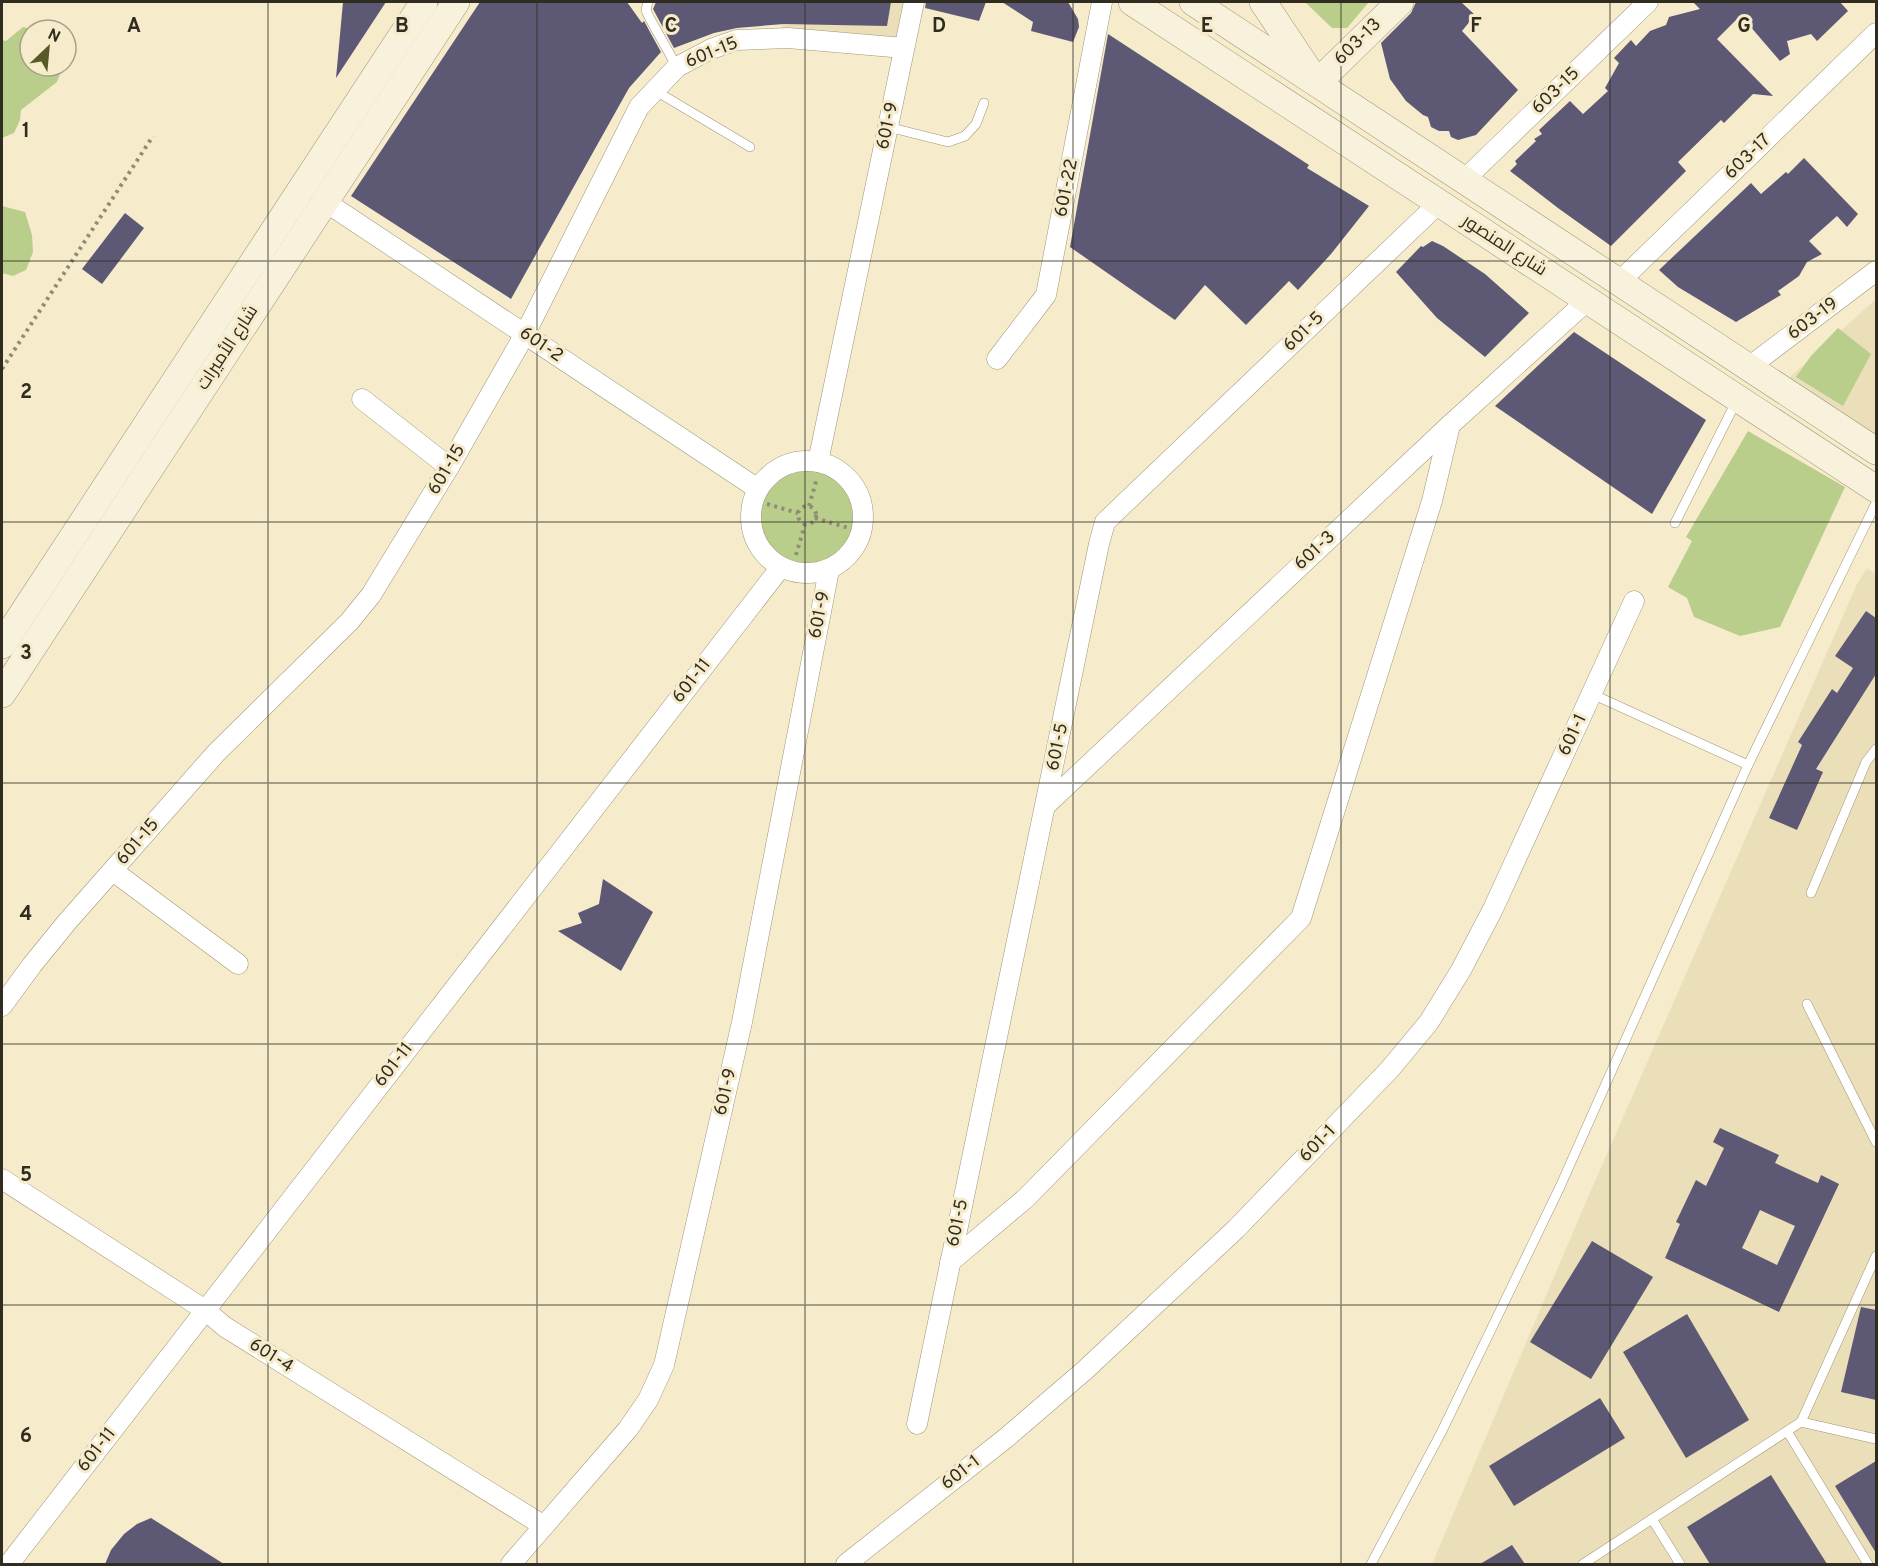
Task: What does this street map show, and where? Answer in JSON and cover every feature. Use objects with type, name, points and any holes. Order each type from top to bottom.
[{"type":"main road","name":"شارع الأميرات","points":[[2,645],[424,2]]},
{"type":"main road","name":"شارع الأميرات","points":[[2,694],[456,2]]},
{"type":"main road","name":"شارع المنصور","points":[[1132,2],[1876,489]]},
{"type":"main road","points":[[1159,2],[1169,26]]},
{"type":"main road","name":"شارع المنصور","points":[[1193,2],[1876,451]]},
{"type":"main road","points":[[1263,2],[1317,83]]},
{"type":"main road","name":"603-13","points":[[1317,83],[1400,2]]},
{"type":"street","name":"601-9","points":[[819,467],[914,2]]},
{"type":"street","name":"601-22","points":[[997,359],[1046,295],[1102,2]]},
{"type":"street","name":"603-15","points":[[1464,180],[1648,2]]},
{"type":"street","name":"603-17","points":[[1618,282],[1876,33]]},
{"type":"street","name":"601-15","points":[[2,1006],[9,994],[67,922],[216,753],[349,622],[371,595],[449,467],[525,334],[639,107],[654,90],[677,67],[738,40],[788,38],[904,48]]},
{"type":"street","name":"601-2","points":[[324,201],[525,334],[761,496]]},
{"type":"street","name":"601-5","points":[[917,1424],[1105,522],[1439,203]]},
{"type":"street","name":"603-19","points":[[1749,367],[1876,271]]},
{"type":"street","name":"601-3","points":[[1046,805],[1450,424],[1588,300]]},
{"type":"street","points":[[362,399],[449,467]]},
{"type":"street","points":[[950,1262],[1026,1198],[1301,918],[1432,501],[1450,424]]},
{"type":"street","points":[[801,461],[819,467],[836,468],[849,480],[859,495],[864,512],[862,530],[856,547],[844,561],[829,570],[796,573],[787,564],[769,558],[759,547],[753,533],[751,518],[753,503],[761,496],[770,476],[784,466],[801,461]]},
{"type":"street","name":"601-11","points":[[9,1564],[787,564]]},
{"type":"street","name":"601-9","points":[[511,1564],[628,1429],[648,1400],[664,1365],[742,1022],[829,570]]},
{"type":"street","name":"601-1","points":[[846,1564],[1006,1438],[1084,1371],[1236,1230],[1390,1069],[1428,1022],[1461,970],[1492,909],[1634,601]]},
{"type":"street","points":[[113,871],[238,964]]},
{"type":"street","name":"601-4","points":[[2,1179],[205,1310],[225,1327],[544,1526]]},
{"type":"lane","points":[[648,2],[646,9],[649,17],[677,67]]},
{"type":"lane","points":[[654,90],[750,147]]},
{"type":"lane","points":[[888,127],[948,142],[965,136],[976,124],[984,103]]},
{"type":"lane","points":[[1675,523],[1737,398]]},
{"type":"lane","points":[[1371,1564],[1441,1433],[1559,1189],[1748,765],[1876,503]]},
{"type":"lane","points":[[1592,694],[1748,765]]},
{"type":"lane","points":[[1812,893],[1866,762],[1876,749]]},
{"type":"lane","points":[[1807,1004],[1876,1142]]},
{"type":"lane","points":[[1583,1564],[1802,1422],[1876,1256]]},
{"type":"lane","points":[[1802,1422],[1876,1439]]},
{"type":"lane","points":[[1787,1431],[1868,1564]]},
{"type":"lane","points":[[1652,1519],[1680,1564]]},
{"type":"path","points":[[2,369],[153,136]]},
{"type":"path","points":[[809,506],[819,467]]},
{"type":"path","points":[[761,496],[798,513]]},
{"type":"path","points":[[809,506],[814,510],[815,518],[812,523],[805,524],[799,520],[798,513],[801,508],[809,506]]},
{"type":"path","points":[[815,518],[852,529]]},
{"type":"path","points":[[787,564],[805,524]]},
{"type":"shaded area","points":[[780,2],[905,2],[898,35],[892,39],[783,32]]},
{"type":"shaded area","points":[[1876,299],[1876,439],[1789,378]]},
{"type":"shaded area","points":[[1867,568],[1876,574],[1876,1564],[1432,1564],[1585,1204],[1857,584]]},
{"type":"green space","points":[[1305,2],[1369,2],[1347,28],[1332,28]]},
{"type":"green space","points":[[18,31],[18,78],[58,78],[57,82],[21,110],[20,120],[14,133],[2,138],[2,40],[6,41]]},
{"type":"green space","points":[[2,206],[25,212],[32,235],[33,252],[26,270],[13,276],[2,273]]},
{"type":"green space","points":[[1838,328],[1871,354],[1843,406],[1796,377],[1811,356]]},
{"type":"green space","points":[[1748,431],[1845,487],[1780,627],[1740,636],[1694,617],[1687,598],[1668,587],[1692,541],[1686,537]]},
{"type":"green space","points":[[807,471],[825,474],[840,484],[850,499],[853,517],[850,535],[840,550],[825,560],[807,563],[789,560],[774,550],[764,535],[761,517],[764,499],[774,484],[789,474]]},
{"type":"building","points":[[343,2],[386,2],[336,78]]},
{"type":"building","points":[[480,2],[627,2],[642,23],[644,21],[661,52],[629,88],[511,299],[351,196]]},
{"type":"building","points":[[656,2],[891,2],[887,26],[784,24],[737,28],[714,33],[674,48],[653,9]]},
{"type":"building","points":[[926,2],[986,2],[979,21],[925,8]]},
{"type":"building","points":[[1002,2],[1068,2],[1078,19],[1079,27],[1073,42],[1031,31],[1033,22]]},
{"type":"building","points":[[1416,2],[1461,2],[1475,15],[1462,31],[1518,90],[1476,135],[1458,140],[1451,137],[1449,131],[1439,131],[1431,127],[1428,117],[1406,101],[1390,79],[1381,43],[1411,13]]},
{"type":"building","points":[[1693,2],[1840,2],[1848,11],[1817,41],[1811,34],[1787,41],[1790,54],[1780,61],[1749,25],[1746,28],[1737,19],[1717,39],[1773,96],[1753,94],[1724,123],[1721,120],[1678,162],[1686,171],[1611,246],[1510,171],[1517,164],[1515,161],[1536,141],[1534,139],[1542,134],[1539,130],[1570,101],[1583,114],[1608,91],[1605,88],[1619,63],[1614,58],[1631,40],[1636,46],[1650,31],[1666,25],[1669,17],[1700,9]]},
{"type":"building","points":[[1108,34],[1309,165],[1307,168],[1369,206],[1331,254],[1298,290],[1289,281],[1246,325],[1205,285],[1175,320],[1070,247]]},
{"type":"building","points":[[1804,158],[1858,214],[1847,227],[1837,216],[1809,241],[1822,254],[1807,262],[1799,276],[1778,291],[1781,295],[1736,322],[1678,287],[1659,270],[1751,183],[1761,194],[1786,172],[1788,174]]},
{"type":"building","points":[[125,213],[144,228],[102,284],[82,269]]},
{"type":"building","points":[[1432,241],[1485,274],[1529,313],[1485,357],[1437,318],[1396,272],[1421,246]]},
{"type":"building","points":[[1574,332],[1706,420],[1652,514],[1495,406]]},
{"type":"building","points":[[1866,611],[1876,618],[1876,674],[1816,769],[1823,772],[1797,830],[1769,818],[1802,745],[1798,742],[1832,689],[1837,693],[1853,668],[1835,656]]},
{"type":"building","points":[[603,879],[653,912],[621,971],[558,931],[582,923],[578,913],[599,904]]},
{"type":"building","points":[[1720,1128],[1779,1155],[1775,1163],[1818,1183],[1821,1175],[1839,1184],[1779,1312],[1665,1258],[1680,1224],[1676,1222],[1696,1180],[1706,1186],[1724,1148],[1713,1142]],"holes":[[[1760,1210],[1795,1226],[1777,1265],[1742,1248]]]},
{"type":"building","points":[[1592,1241],[1653,1277],[1591,1379],[1530,1342]]},
{"type":"building","points":[[1861,1307],[1876,1310],[1876,1400],[1841,1392]]},
{"type":"building","points":[[1687,1314],[1749,1420],[1686,1458],[1623,1352]]},
{"type":"building","points":[[1600,1398],[1625,1438],[1514,1506],[1489,1466]]},
{"type":"building","points":[[1876,1461],[1876,1553],[1835,1486]]},
{"type":"building","points":[[1771,1475],[1827,1564],[1710,1564],[1687,1527]]},
{"type":"building","points":[[151,1518],[224,1564],[105,1564],[111,1550],[124,1534],[137,1524]]},
{"type":"building","points":[[1512,1545],[1525,1564],[1480,1564]]}]
